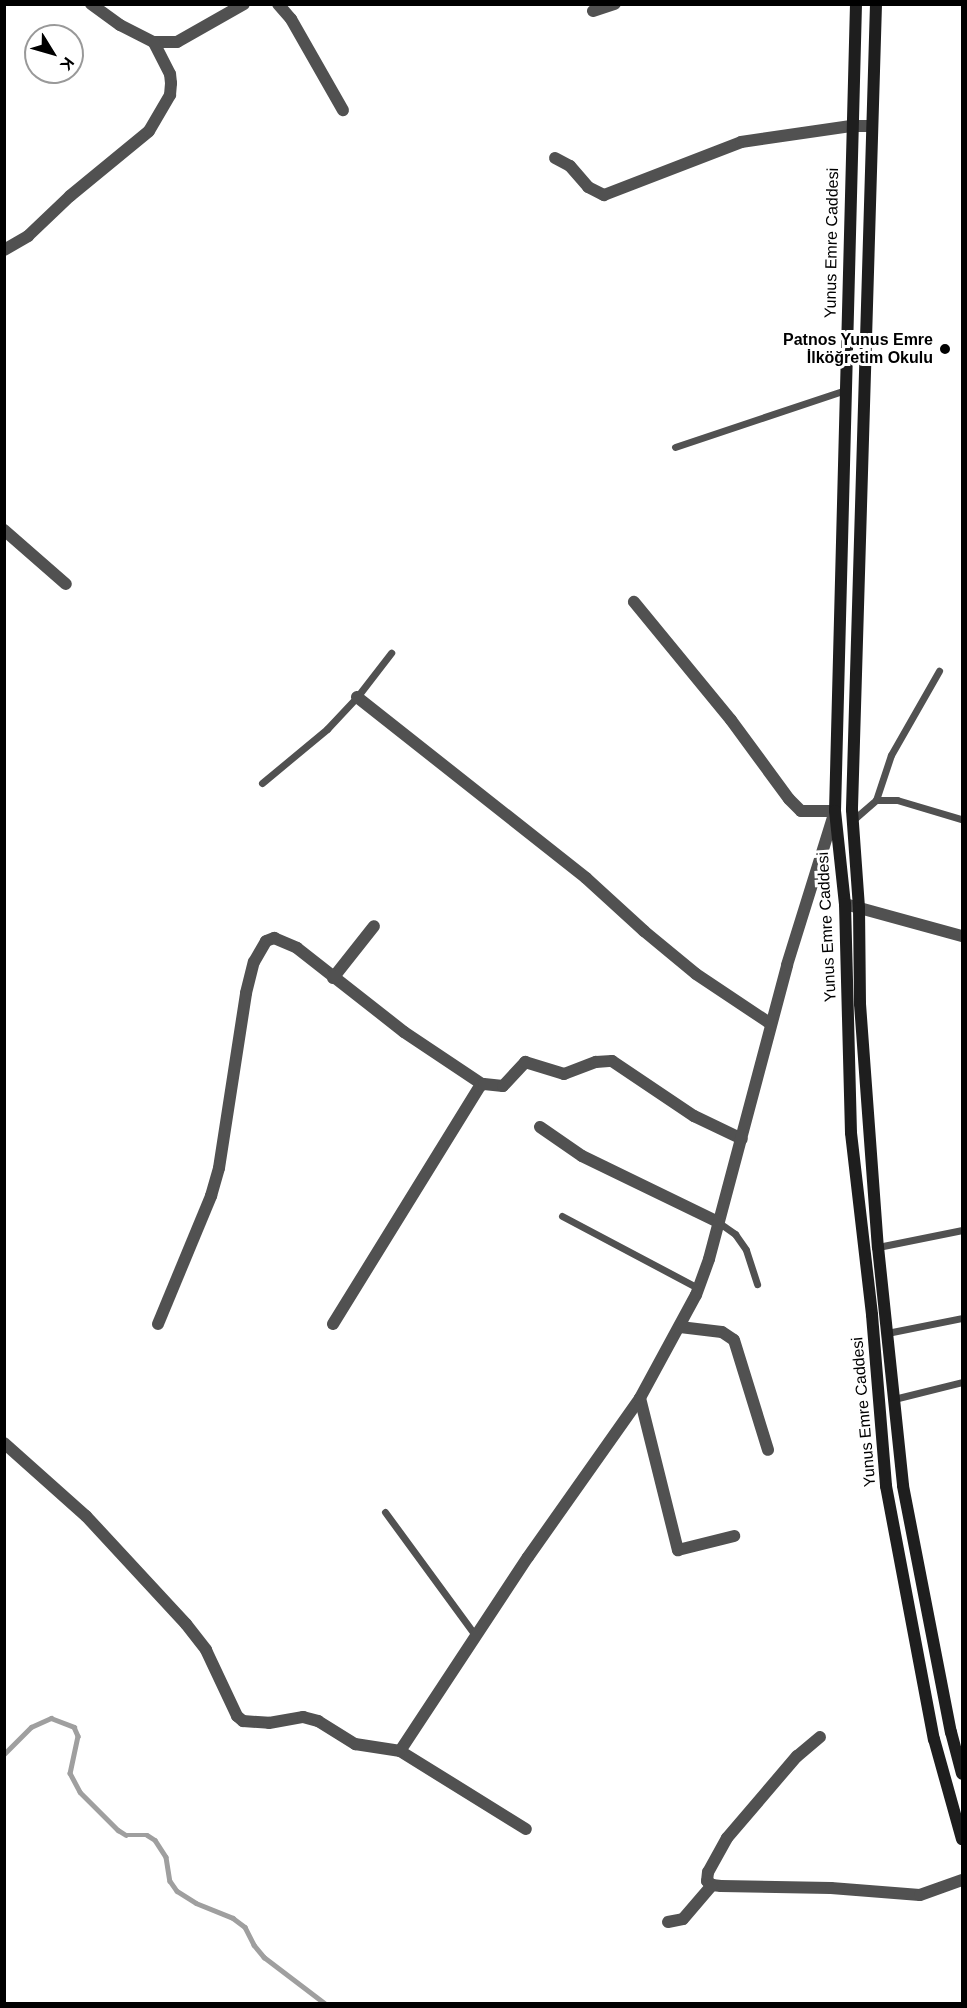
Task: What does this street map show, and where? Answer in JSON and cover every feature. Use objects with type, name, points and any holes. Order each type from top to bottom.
[{"type":"street","points":[[91,4],[120,25],[154,42],[177,42],[244,4]]},
{"type":"street","points":[[278,4],[291,19],[343,110]]},
{"type":"street","points":[[593,11],[615,4]]},
{"type":"street","name":"Yunus Emre Caddesi","points":[[856,4],[851,126],[835,811],[845,904],[851,1133],[872,1315],[886,1486],[934,1739],[963,1839]]},
{"type":"street","name":"Yunus Emre Caddesi","points":[[876,4],[853,820],[859,908],[860,1004],[878,1246],[903,1486],[951,1732],[963,1774]]},
{"type":"street","points":[[4,250],[28,236],[70,196],[149,131],[170,95],[171,83],[170,74],[154,42]]},
{"type":"street","points":[[555,158],[570,166],[588,187],[604,195],[741,142],[851,126],[872,126]]},
{"type":"street","points":[[4,530],[66,584]]},
{"type":"street","points":[[400,1751],[475,1635],[640,1398],[680,1327],[698,1288],[718,1222],[811,882],[835,811],[801,811],[789,800],[731,720],[634,602]]},
{"type":"street","points":[[357,697],[586,878],[696,974],[771,1024]]},
{"type":"street","points":[[845,904],[963,936]]},
{"type":"street","points":[[333,978],[374,926]]},
{"type":"street","points":[[158,1324],[211,1196],[219,1168],[246,993],[259,951],[266,941],[274,938],[283,940],[420,1043],[482,1084],[504,1086],[525,1062],[532,1062],[564,1074],[596,1062],[612,1061],[694,1116],[742,1139]]},
{"type":"street","points":[[333,1324],[482,1084]]},
{"type":"street","points":[[540,1127],[582,1156],[718,1222]]},
{"type":"street","points":[[680,1327],[722,1332],[734,1340],[768,1450]]},
{"type":"street","points":[[640,1398],[678,1550],[734,1536]]},
{"type":"street","points":[[4,1443],[86,1516],[186,1624],[206,1650],[237,1716],[243,1721],[269,1723],[303,1717],[318,1721],[355,1744],[400,1751],[526,1829]]},
{"type":"street","points":[[820,1737],[797,1756],[727,1838],[708,1872],[707,1881],[712,1885],[831,1888],[920,1895],[963,1880]]},
{"type":"street","points":[[668,1922],[683,1919],[712,1885]]},
{"type":"lane","points":[[675,447],[845,390]]},
{"type":"lane","points":[[262,783],[327,729],[357,697],[391,653]]},
{"type":"lane","points":[[853,820],[876,800],[891,755],[939,671]]},
{"type":"lane","points":[[876,800],[897,800],[961,819]]},
{"type":"lane","points":[[562,1216],[698,1288]]},
{"type":"lane","points":[[718,1222],[735,1234],[746,1250],[757,1284]]},
{"type":"lane","points":[[878,1246],[963,1230]]},
{"type":"lane","points":[[887,1333],[963,1318]]},
{"type":"lane","points":[[894,1399],[963,1382]]},
{"type":"lane","points":[[385,1512],[475,1635]]},
{"type":"waterway","points":[[4,1754],[31,1727],[51,1718],[74,1727],[78,1736],[70,1773],[80,1792],[118,1830],[126,1835],[147,1835],[155,1840],[166,1857],[170,1881],[177,1891],[196,1903],[233,1918],[245,1927],[254,1945],[264,1957],[326,2004]]},
{"type":"place","name":"Patnos Yunus Emre İlköğretim Okulu","points":[[945,349]]}]
